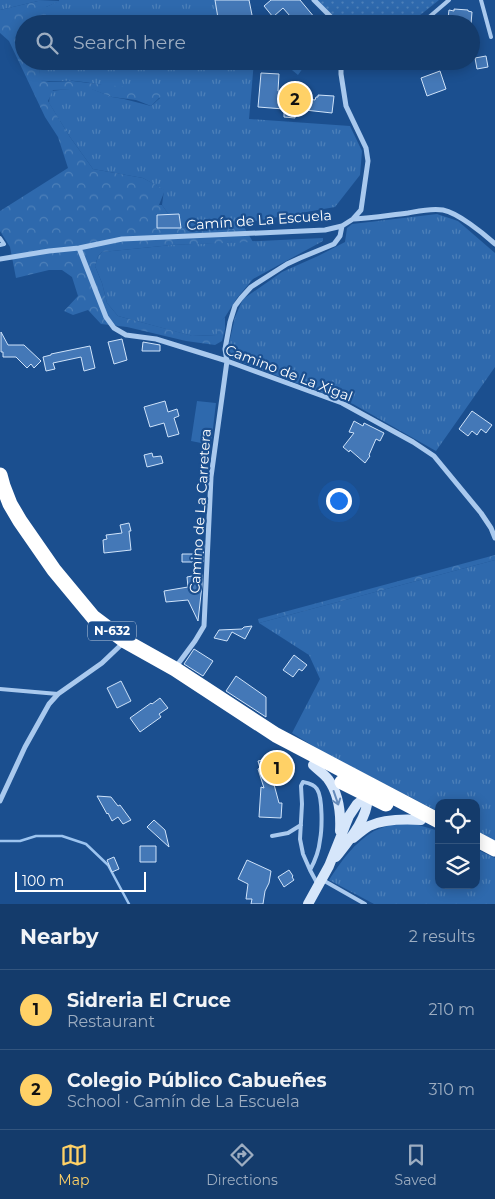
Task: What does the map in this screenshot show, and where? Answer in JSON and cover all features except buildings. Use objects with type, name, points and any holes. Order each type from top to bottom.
[{"type":"highway","name":"N-632","points":[[0,475],[2,486],[20,522],[54,570],[93,617],[126,641],[175,668],[316,762]]},
{"type":"highway","points":[[316,762],[368,795],[432,820]]},
{"type":"highway","points":[[316,762],[432,820]]},
{"type":"highway","points":[[480,841],[495,848]]},
{"type":"street","points":[[314,0],[329,15]]},
{"type":"street","points":[[341,70],[346,106],[366,148],[368,161],[361,210],[353,219]]},
{"type":"street","points":[[353,219],[444,210],[456,214],[495,244]]},
{"type":"street","name":"Camín de La Escuela","points":[[0,259],[79,248],[122,239],[325,230],[342,226],[353,219]]},
{"type":"street","name":"Camino de La Carretera","points":[[175,668],[204,626],[211,477],[227,361],[225,349],[230,322],[236,306],[251,287],[287,264],[334,244],[340,236],[342,226]]},
{"type":"street","name":"Camino de La Xigal","points":[[79,248],[106,317],[114,328],[126,335],[156,339],[227,361],[342,403],[434,456],[481,513],[495,538]]},
{"type":"street","points":[[0,800],[49,704],[58,694],[102,663],[126,641]]},
{"type":"street","points":[[316,762],[329,780],[337,797],[345,840]]},
{"type":"street","points":[[308,904],[345,840],[363,817],[368,795]]},
{"type":"street","points":[[345,840],[370,826],[390,820],[432,820]]},
{"type":"lane","points":[[432,15],[449,0]]},
{"type":"lane","points":[[481,0],[491,37]]},
{"type":"lane","points":[[0,238],[4,244],[0,245]]},
{"type":"lane","points":[[0,689],[58,694]]},
{"type":"lane","points":[[310,870],[314,863],[320,840],[321,806],[317,789],[310,783],[303,782],[301,786],[300,840],[303,854],[310,870],[320,882],[365,904]]},
{"type":"lane","points":[[272,836],[288,833],[301,826]]},
{"type":"green space","points":[[0,0],[38,0],[38,1],[0,10]]},
{"type":"green space","points":[[215,0],[218,15],[43,15],[46,7],[59,1]]},
{"type":"green space","points":[[314,0],[439,0],[420,15],[327,15]]},
{"type":"green space","points":[[38,1],[60,1],[46,7],[46,15],[15,15],[15,54],[9,41],[0,33],[0,10]]},
{"type":"green space","points":[[23,70],[39,70],[41,80],[49,82],[73,81],[164,93],[151,106],[136,100],[112,97],[91,89],[53,90],[48,101],[70,137],[93,169],[143,178],[165,190],[159,205],[162,205],[169,215],[157,215],[157,228],[181,228],[241,222],[253,242],[172,245],[102,252],[98,256],[95,266],[107,303],[118,316],[193,336],[217,335],[218,323],[225,317],[222,341],[215,345],[186,341],[127,327],[101,324],[88,310],[73,315],[64,311],[78,296],[72,277],[62,270],[49,270],[16,278],[10,247],[0,231],[0,211],[68,168],[58,137],[45,117]]},
{"type":"green space","points":[[39,70],[253,70],[249,119],[350,126],[362,151],[360,175],[335,207],[255,221],[181,228],[179,214],[169,215],[162,205],[164,190],[143,178],[93,169],[49,103],[50,91],[70,89],[92,89],[112,97],[151,106],[160,98],[86,82],[40,80]]},
{"type":"green space","points":[[292,70],[302,70],[298,75]]},
{"type":"green space","points":[[437,214],[458,221],[495,253],[495,367],[436,451],[353,404],[232,359],[228,348],[235,317],[243,299],[282,272],[345,242],[347,228],[352,224]]},
{"type":"green space","points":[[323,238],[323,241],[253,279],[219,323],[217,335],[192,336],[118,316],[107,303],[95,266],[98,256],[102,252],[172,245]]},
{"type":"green space","points":[[197,401],[216,403],[211,445],[191,441]]},
{"type":"green space","points":[[495,555],[495,560],[259,623],[258,619]]},
{"type":"green space","points":[[495,560],[495,841],[480,833],[480,799],[435,799],[435,810],[323,752],[292,733],[320,679],[309,655],[259,623]]},
{"type":"green space","points":[[393,824],[415,824],[435,830],[435,889],[480,889],[480,851],[495,858],[495,904],[374,904],[329,880],[355,846],[367,835]]},
{"type":"waterway","points":[[0,841],[20,841],[36,836],[62,836],[86,844],[108,865],[129,904]]},
{"type":"place","name":"Colegio Público Cabueñes","points":[[295,99]]},
{"type":"place","name":"Sidreria El Cruce","points":[[277,768]]}]
